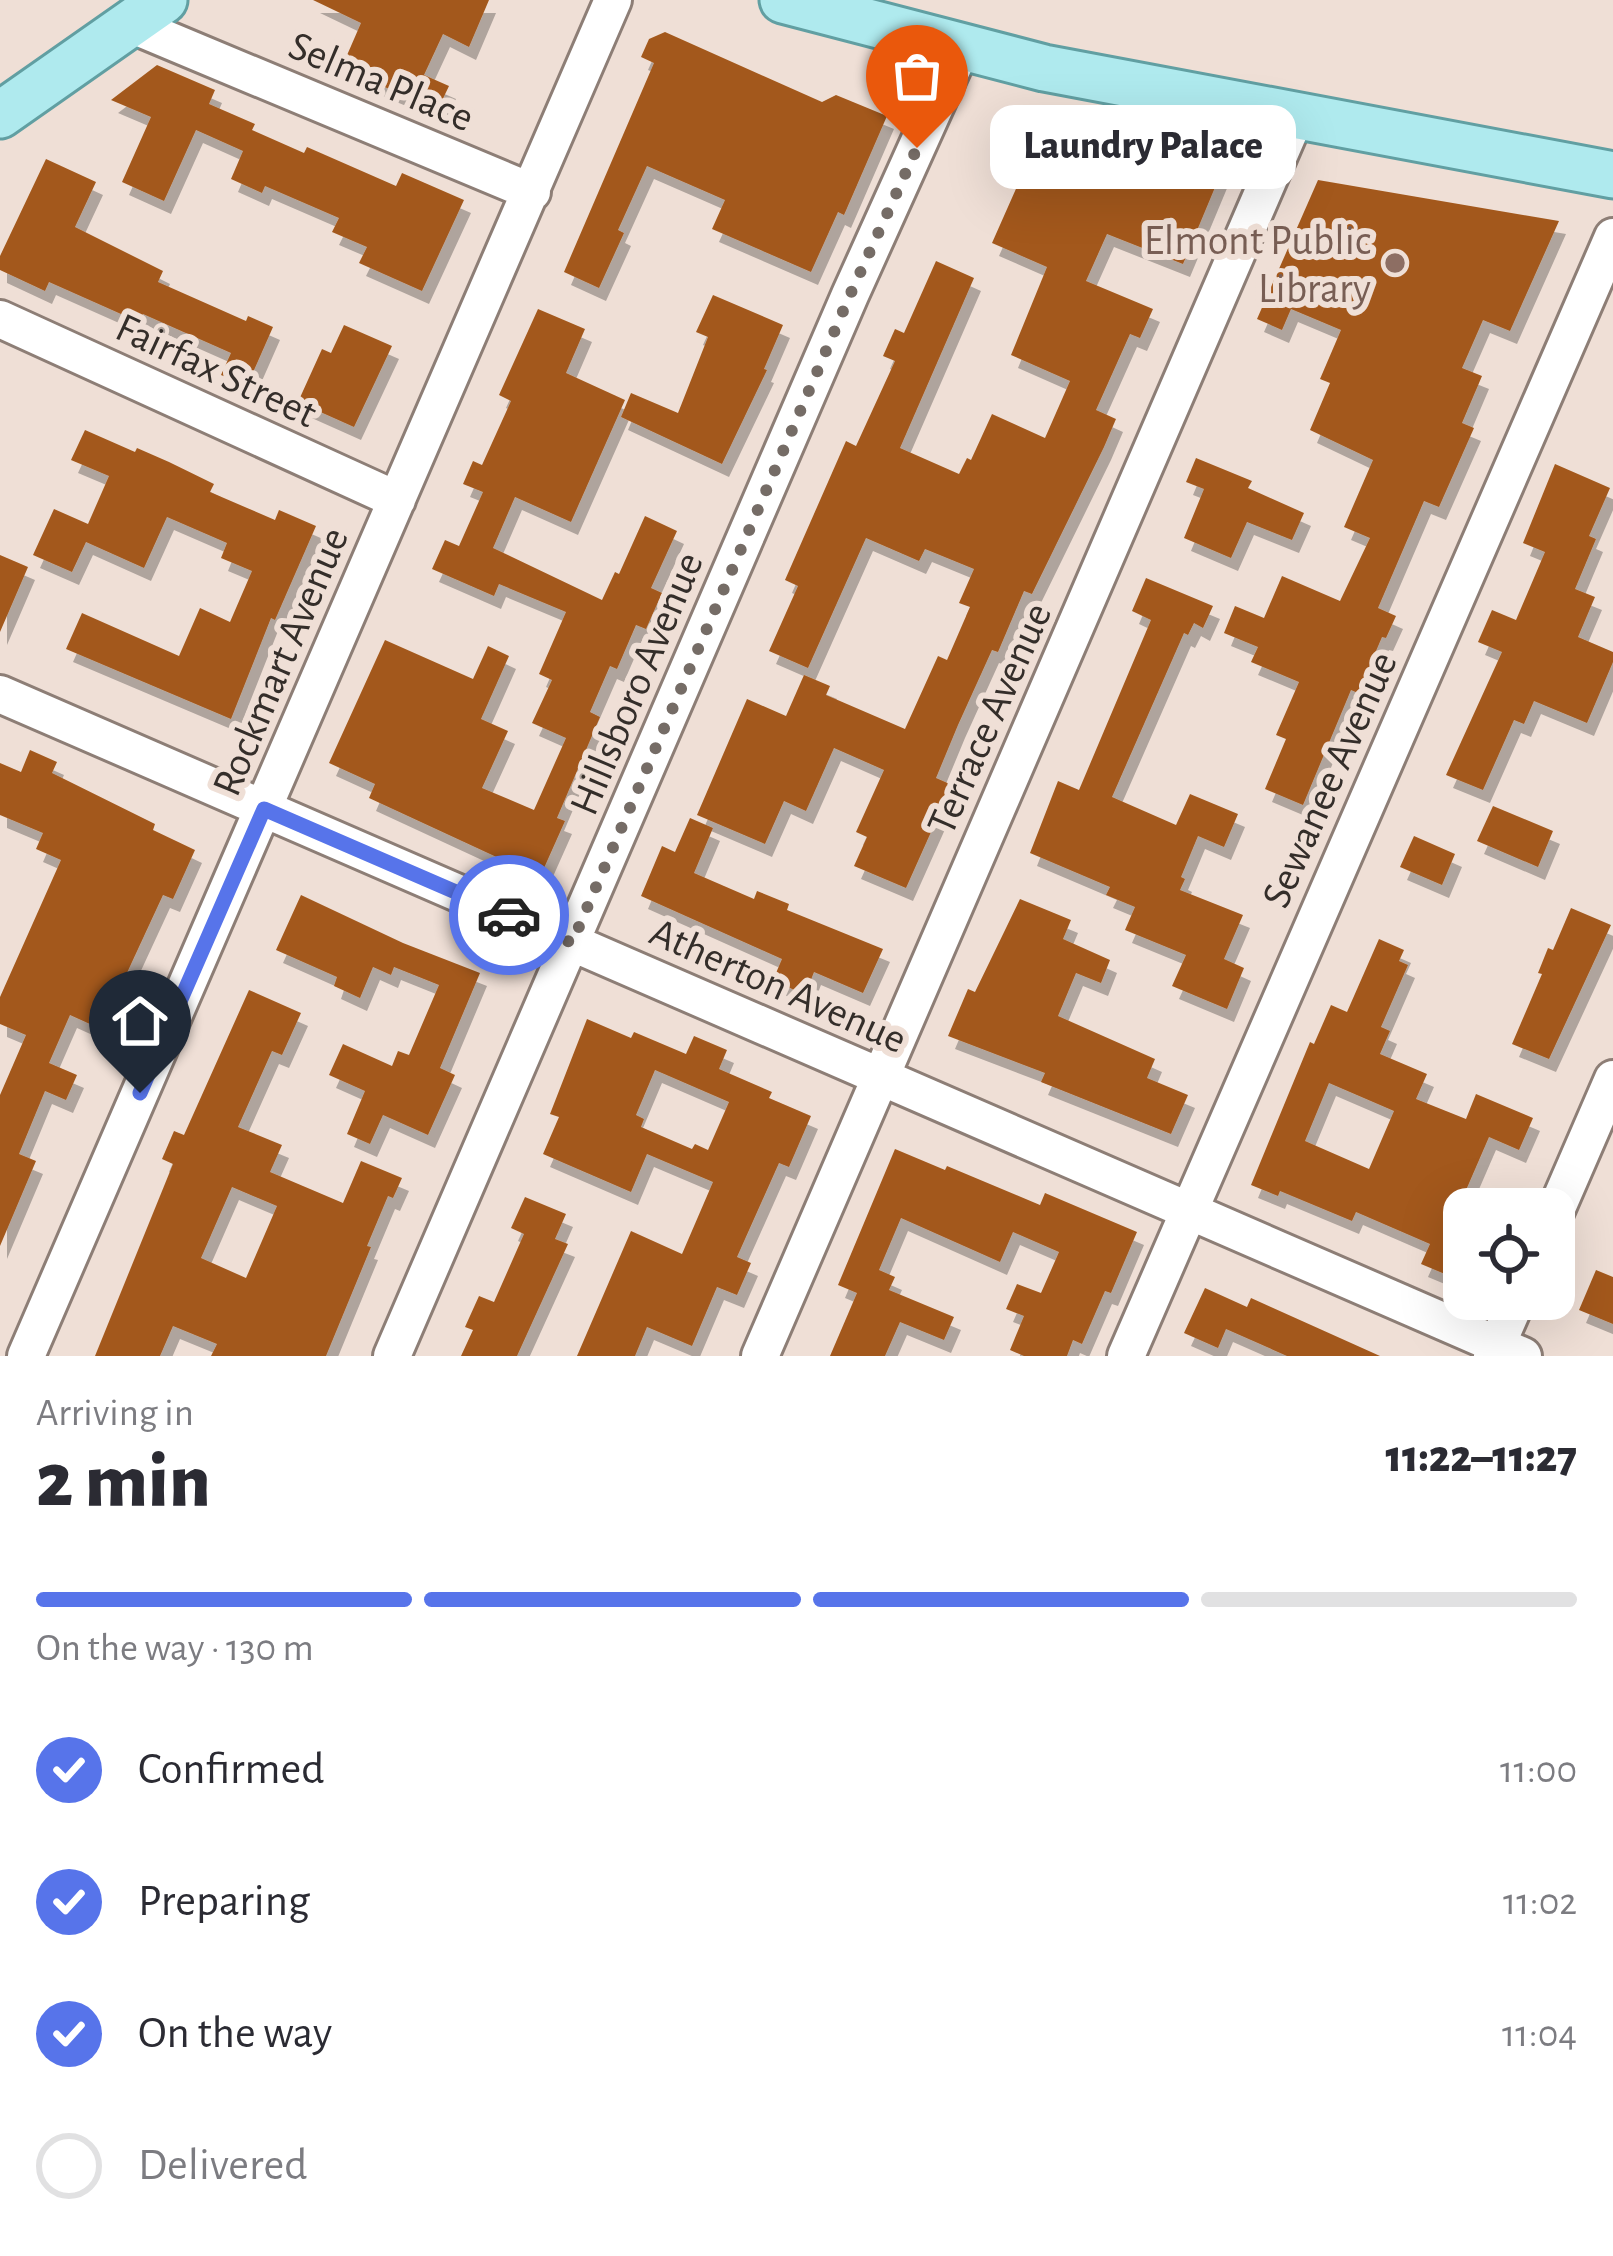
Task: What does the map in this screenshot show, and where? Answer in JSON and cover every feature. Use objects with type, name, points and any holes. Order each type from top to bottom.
[{"type":"main road","points":[[783,0],[1044,68],[1613,175]]},
{"type":"main road","points":[[0,115],[147,12]]},
{"type":"street","name":"Rockmart Avenue","points":[[26,1356],[613,0]]},
{"type":"street","name":"Selma Place","points":[[147,12],[532,192]]},
{"type":"street","name":"Hillsboro Avenue","points":[[392,1356],[850,295],[962,47]]},
{"type":"street","name":"Terrace Avenue","points":[[760,1356],[1296,116]]},
{"type":"street","name":"Sewanee Avenue","points":[[1126,1356],[1613,237]]},
{"type":"street","name":"Fairfax Street","points":[[0,320],[397,500]]},
{"type":"street","name":"Atherton Avenue","points":[[0,694],[1504,1352]]},
{"type":"street","points":[[1566,1188],[1613,1079]]},
{"type":"street","points":[[1504,1352],[1512,1320]]},
{"type":"building","points":[[313,0],[489,0],[469,47],[443,34],[424,75],[449,86],[438,109],[341,69],[361,23]]},
{"type":"building","points":[[665,32],[822,102],[836,95],[887,116],[844,215],[838,212],[811,272],[712,229],[725,200],[647,166],[599,288],[564,272],[654,63],[641,57],[649,39]]},
{"type":"building","points":[[157,65],[215,90],[209,104],[304,153],[307,147],[396,186],[402,173],[464,200],[422,291],[359,263],[367,247],[332,232],[339,218],[265,186],[262,193],[231,179],[243,151],[196,130],[164,201],[122,182],[151,117],[111,100]]},
{"type":"building","points":[[1043,128],[1105,140],[1108,130],[1134,135],[1130,147],[1216,162],[1221,173],[1183,264],[1107,234],[1086,281],[1153,309],[1140,338],[1130,334],[1096,410],[1116,419],[1104,447],[1032,594],[1024,591],[998,652],[992,650],[958,725],[936,778],[952,785],[906,888],[854,866],[867,837],[856,832],[884,770],[834,748],[806,811],[784,801],[765,844],[697,815],[747,699],[786,716],[804,675],[830,686],[826,695],[905,729],[938,656],[947,660],[970,607],[959,603],[974,569],[925,549],[919,561],[866,538],[808,668],[769,651],[798,586],[785,580],[846,441],[856,446],[895,361],[883,356],[895,329],[904,333],[936,261],[974,278],[900,448],[959,474],[967,458],[971,460],[992,414],[1045,438],[1070,381],[1011,355],[1047,267],[992,243]]},
{"type":"building","points":[[46,159],[96,182],[75,227],[163,271],[158,282],[246,321],[248,316],[273,327],[247,386],[221,375],[231,353],[143,314],[139,322],[49,282],[45,291],[0,270],[0,256]]},
{"type":"building","points":[[1318,180],[1559,221],[1510,331],[1483,320],[1462,368],[1482,376],[1462,423],[1474,428],[1439,507],[1424,501],[1378,608],[1396,616],[1358,693],[1351,690],[1303,805],[1265,789],[1286,739],[1276,735],[1299,682],[1251,662],[1258,647],[1224,633],[1235,606],[1264,618],[1282,576],[1340,601],[1370,538],[1344,527],[1373,460],[1310,430],[1330,383],[1320,379],[1341,330],[1291,309],[1282,330],[1257,319]]},
{"type":"building","points":[[713,295],[783,325],[722,464],[621,417],[631,393],[678,413],[708,337],[696,332]]},
{"type":"building","points":[[538,309],[585,329],[566,373],[625,400],[571,522],[515,497],[493,548],[602,600],[645,516],[677,531],[651,588],[662,593],[646,629],[636,625],[617,669],[610,666],[590,712],[600,717],[557,818],[565,821],[540,877],[369,798],[375,784],[329,763],[385,640],[473,679],[488,646],[509,656],[481,719],[508,731],[482,788],[534,810],[566,738],[532,723],[552,680],[539,674],[566,612],[499,584],[494,596],[432,569],[445,540],[459,546],[483,492],[463,484],[473,461],[482,465],[511,401],[499,395]]},
{"type":"building","points":[[344,325],[392,346],[354,427],[298,402],[322,349],[331,353]]},
{"type":"building","points":[[85,430],[169,462],[214,484],[210,492],[275,520],[279,510],[316,526],[275,620],[271,618],[231,719],[66,649],[82,613],[179,656],[200,608],[230,622],[252,571],[221,558],[227,543],[167,517],[144,568],[86,542],[72,572],[33,555],[54,509],[88,524],[109,476],[71,460]]},
{"type":"building","points":[[1196,458],[1252,481],[1248,488],[1304,513],[1292,540],[1247,522],[1231,558],[1184,538],[1204,489],[1186,482]]},
{"type":"building","points":[[1555,464],[1610,488],[1589,536],[1596,539],[1575,589],[1595,597],[1578,637],[1613,652],[1613,662],[1587,723],[1534,701],[1524,724],[1514,720],[1483,790],[1446,775],[1502,652],[1478,642],[1492,610],[1516,620],[1545,552],[1523,543]]},
{"type":"building","points":[[0,555],[28,567],[0,632]]},
{"type":"building","points":[[1146,578],[1213,606],[1203,628],[1194,623],[1188,635],[1184,633],[1112,797],[1176,825],[1190,794],[1238,814],[1224,847],[1198,836],[1180,890],[1243,915],[1224,959],[1244,968],[1227,1009],[1172,986],[1186,955],[1125,930],[1135,907],[1106,895],[1110,887],[1030,853],[1058,781],[1079,790],[1151,620],[1132,611]]},
{"type":"building","points":[[30,750],[57,762],[52,773],[155,824],[153,830],[195,850],[173,899],[163,895],[101,1029],[70,1015],[49,1063],[77,1075],[66,1100],[45,1091],[19,1154],[36,1161],[0,1246],[0,1095],[26,1035],[0,1024],[0,997],[61,860],[36,849],[43,833],[0,815],[0,763],[21,772]]},
{"type":"building","points":[[1493,806],[1553,831],[1538,867],[1477,841]]},
{"type":"building","points":[[690,818],[713,828],[694,873],[754,899],[757,891],[789,904],[787,910],[883,949],[863,993],[814,972],[805,995],[773,980],[782,959],[641,896],[662,846],[675,852]]},
{"type":"building","points":[[1414,836],[1455,854],[1442,885],[1400,867]]},
{"type":"building","points":[[301,895],[480,973],[440,1068],[455,1075],[428,1135],[383,1115],[370,1144],[347,1134],[365,1091],[329,1075],[343,1044],[392,1066],[398,1051],[409,1055],[439,985],[394,967],[391,975],[373,967],[360,998],[334,986],[337,977],[276,950]]},
{"type":"building","points":[[1020,899],[1071,920],[1063,939],[1110,960],[1101,983],[1076,973],[1058,1016],[1155,1059],[1147,1078],[1188,1095],[1171,1134],[1041,1082],[1045,1073],[948,1036],[968,989],[975,992]]},
{"type":"building","points":[[1571,908],[1611,925],[1549,1059],[1512,1044],[1548,948],[1553,950]]},
{"type":"building","points":[[1379,939],[1404,950],[1399,961],[1408,965],[1381,1027],[1390,1031],[1380,1054],[1427,1074],[1416,1099],[1466,1119],[1476,1094],[1533,1118],[1519,1150],[1489,1137],[1467,1188],[1443,1188],[1443,1273],[1421,1264],[1430,1244],[1356,1212],[1352,1221],[1280,1191],[1278,1196],[1251,1185],[1310,1042],[1314,1044],[1331,1005],[1347,1012]],"holes":[[[1329,1083],[1394,1111],[1369,1169],[1305,1141]]]},
{"type":"building","points":[[249,990],[301,1013],[282,1055],[272,1051],[238,1127],[282,1145],[270,1172],[343,1203],[361,1161],[402,1178],[393,1198],[388,1196],[326,1356],[211,1356],[217,1344],[173,1326],[160,1356],[95,1356],[173,1164],[162,1159],[174,1131],[184,1135]],"holes":[[[232,1187],[277,1206],[246,1278],[201,1258]]]},
{"type":"building","points":[[587,1019],[686,1054],[694,1036],[727,1050],[719,1069],[772,1092],[769,1098],[811,1116],[789,1167],[779,1163],[737,1257],[751,1263],[737,1295],[717,1287],[692,1346],[647,1327],[635,1356],[577,1356],[631,1231],[682,1254],[713,1182],[647,1154],[631,1192],[543,1154],[559,1117],[550,1114]],"holes":[[[655,1070],[729,1102],[708,1150],[695,1144],[692,1149],[641,1127],[644,1119],[636,1115]]]},
{"type":"building","points":[[895,1149],[1040,1205],[1045,1193],[1137,1232],[1082,1344],[1073,1340],[1067,1356],[1024,1356],[1010,1350],[1024,1316],[1006,1309],[1017,1284],[1041,1293],[1059,1252],[1013,1232],[1000,1262],[901,1218],[879,1270],[895,1277],[889,1290],[954,1317],[944,1340],[900,1322],[885,1356],[830,1356],[857,1293],[838,1285]]},
{"type":"building","points":[[525,1197],[566,1214],[555,1239],[568,1244],[517,1356],[461,1356],[473,1330],[465,1327],[479,1296],[494,1302],[524,1234],[511,1228]]},
{"type":"building","points":[[1596,1270],[1613,1277],[1613,1324],[1579,1310]]},
{"type":"building","points":[[1205,1288],[1247,1307],[1251,1298],[1380,1356],[1287,1356],[1226,1329],[1218,1348],[1184,1333]]},
{"type":"way so far","points":[[509,915],[572,943],[917,148]]},
{"type":"place","name":"Laundry Palace","points":[[917,148]]},
{"type":"place","name":"Elmont Public Library","points":[[1395,263]]},
{"type":"route","points":[[140,1093],[264,809],[509,915]]}]
